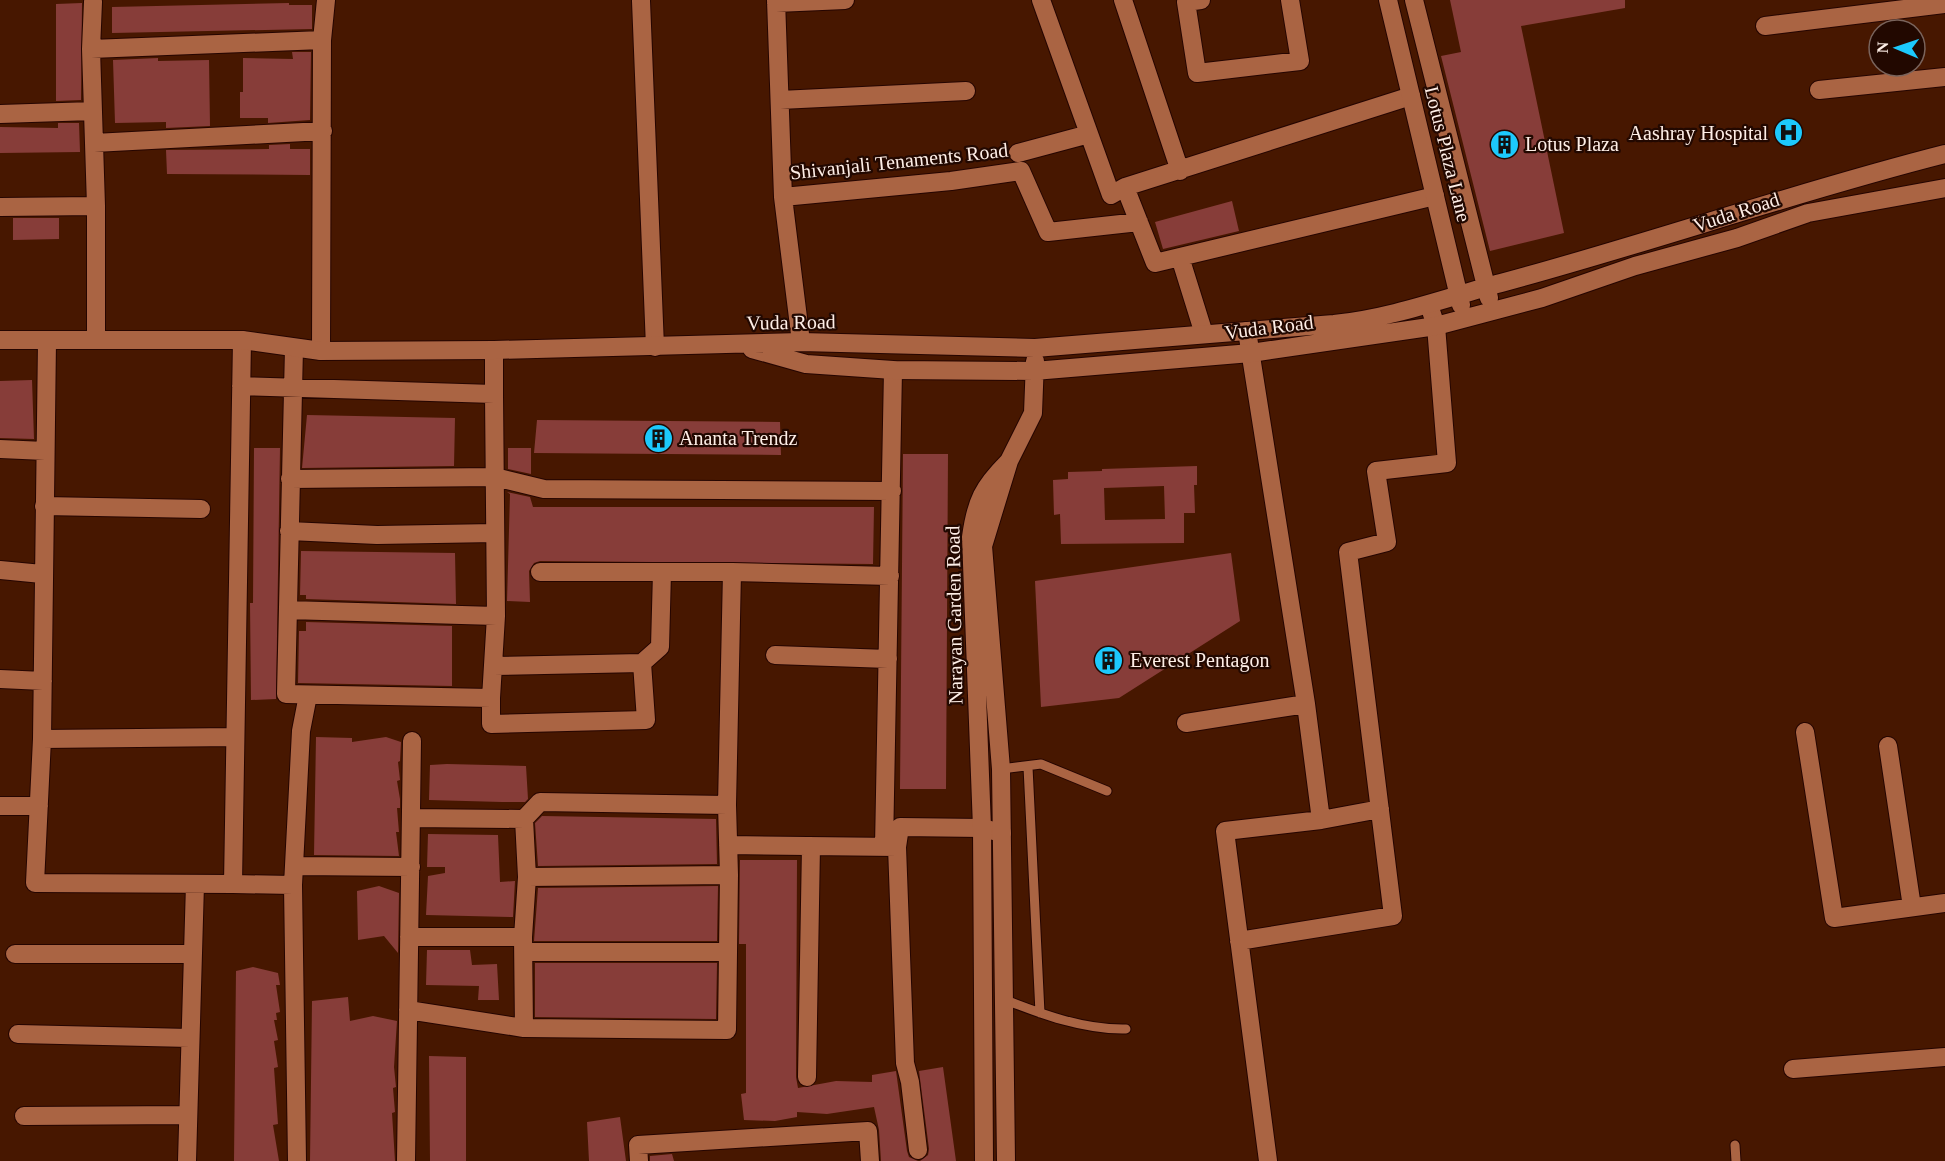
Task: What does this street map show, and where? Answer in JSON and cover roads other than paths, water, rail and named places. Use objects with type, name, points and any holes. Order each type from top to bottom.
[{"type":"street","points":[[321,351],[322,40],[326,0]]},
{"type":"street","points":[[776,2],[845,0]]},
{"type":"street","points":[[1041,0],[1111,195],[1125,186],[1180,171],[1410,96]]},
{"type":"street","points":[[1123,0],[1180,171]]},
{"type":"street","points":[[1201,0],[1186,2],[1197,73],[1300,61],[1290,0]]},
{"type":"street","name":"Lotus Plaza Lane","points":[[1388,0],[1458,296],[1466,318]]},
{"type":"street","name":"Lotus Plaza Lane","points":[[1414,0],[1492,311]]},
{"type":"street","points":[[641,1],[655,347]]},
{"type":"street","points":[[93,2],[91,49],[96,206],[96,339]]},
{"type":"street","name":"Shivanjali Tenaments Road","points":[[776,2],[783,197],[951,181],[1021,171],[1048,232],[1139,222]]},
{"type":"street","points":[[1765,26],[1945,4]]},
{"type":"street","points":[[91,49],[322,40]]},
{"type":"street","points":[[1819,90],[1945,77]]},
{"type":"street","points":[[780,99],[966,91]]},
{"type":"street","points":[[0,114],[93,111]]},
{"type":"street","points":[[94,142],[323,130]]},
{"type":"street","points":[[1018,153],[1089,134]]},
{"type":"street","name":"Vuda Road","points":[[736,345],[801,342],[1035,348],[1366,321],[1595,258],[1793,194],[1945,154]]},
{"type":"street","points":[[1125,186],[1155,263],[1435,196]]},
{"type":"street","name":"Vuda Road","points":[[736,345],[806,364],[893,370],[1034,371],[1251,353],[1436,326],[1737,238],[1808,213],[1945,188]]},
{"type":"street","points":[[783,197],[801,342]]},
{"type":"street","points":[[0,207],[96,206]]},
{"type":"street","points":[[1180,257],[1204,334]]},
{"type":"street","points":[[1239,941],[1393,916],[1348,552],[1387,542],[1376,471],[1447,464],[1436,326],[1429,305]]},
{"type":"street","points":[[1247,331],[1306,704],[1321,820]]},
{"type":"street","points":[[0,340],[242,340],[321,351],[736,345]]},
{"type":"street","points":[[233,884],[242,340]]},
{"type":"street","points":[[46,341],[42,739],[35,883],[293,885]]},
{"type":"street","points":[[294,348],[286,694],[491,698]]},
{"type":"street","points":[[1009,460],[1033,406],[1035,348]]},
{"type":"street","points":[[494,350],[496,616],[491,724],[646,720],[642,663]]},
{"type":"street","points":[[893,370],[888,659],[891,847],[905,1063],[910,1082],[918,1150]]},
{"type":"street","points":[[241,383],[293,380],[494,385]]},
{"type":"street","points":[[0,449],[45,451]]},
{"type":"street","name":"Narayan Garden Road","points":[[1006,1161],[1001,768],[983,546],[1009,460]]},
{"type":"street","name":"Narayan Garden Road","points":[[984,1161],[982,828],[971,537],[980,497],[988,482],[1009,460]]},
{"type":"street","points":[[290,479],[495,477],[543,489],[892,491]]},
{"type":"street","points":[[44,506],[201,509]]},
{"type":"street","points":[[289,531],[377,534],[495,533]]},
{"type":"street","points":[[0,570],[42,574]]},
{"type":"street","points":[[540,572],[732,572],[890,576]]},
{"type":"street","points":[[408,1010],[524,1028],[727,1030],[729,875],[727,805],[732,572]]},
{"type":"street","points":[[493,666],[642,663],[660,647],[662,573]]},
{"type":"street","points":[[288,610],[496,616]]},
{"type":"street","points":[[775,656],[888,659]]},
{"type":"street","points":[[0,679],[43,681]]},
{"type":"street","points":[[297,1161],[293,885],[301,731],[308,695]]},
{"type":"street","points":[[1186,723],[1306,704]]},
{"type":"street","points":[[1806,732],[1834,918],[1945,903]]},
{"type":"street","points":[[42,739],[235,737]]},
{"type":"street","points":[[406,1161],[412,741]]},
{"type":"street","points":[[1888,746],[1912,907]]},
{"type":"street","points":[[524,1028],[527,877],[524,819],[540,802],[727,805]]},
{"type":"street","points":[[0,806],[39,806]]},
{"type":"street","points":[[1268,1161],[1225,831],[1321,820],[1380,809]]},
{"type":"street","points":[[411,818],[524,819]]},
{"type":"street","points":[[891,847],[900,827],[982,828],[1002,833]]},
{"type":"street","points":[[728,845],[891,847]]},
{"type":"street","points":[[807,1077],[811,846]]},
{"type":"street","points":[[295,866],[411,867]]},
{"type":"street","points":[[527,877],[729,875]]},
{"type":"street","points":[[187,1161],[195,884]]},
{"type":"street","points":[[409,937],[728,952]]},
{"type":"street","points":[[15,954],[193,954]]},
{"type":"street","points":[[18,1035],[190,1038]]},
{"type":"street","points":[[1793,1069],[1945,1057]]},
{"type":"street","points":[[24,1116],[188,1115]]},
{"type":"street","points":[[639,1161],[638,1144],[868,1131],[870,1161]]},
{"type":"lane","points":[[1001,768],[1041,764],[1107,791]]},
{"type":"lane","points":[[1028,767],[1040,1013]]},
{"type":"lane","points":[[1003,999],[1040,1013],[1100,1027],[1126,1029]]},
{"type":"lane","points":[[1735,1145],[1737,1161]]},
{"type":"place","name":"Aashray Hospital","points":[[1789,133]]},
{"type":"place","name":"Lotus Plaza","points":[[1504,144]]},
{"type":"place","name":"Ananta Trendz","points":[[658,438]]},
{"type":"place","name":"Everest Pentagon","points":[[1109,660]]}]
